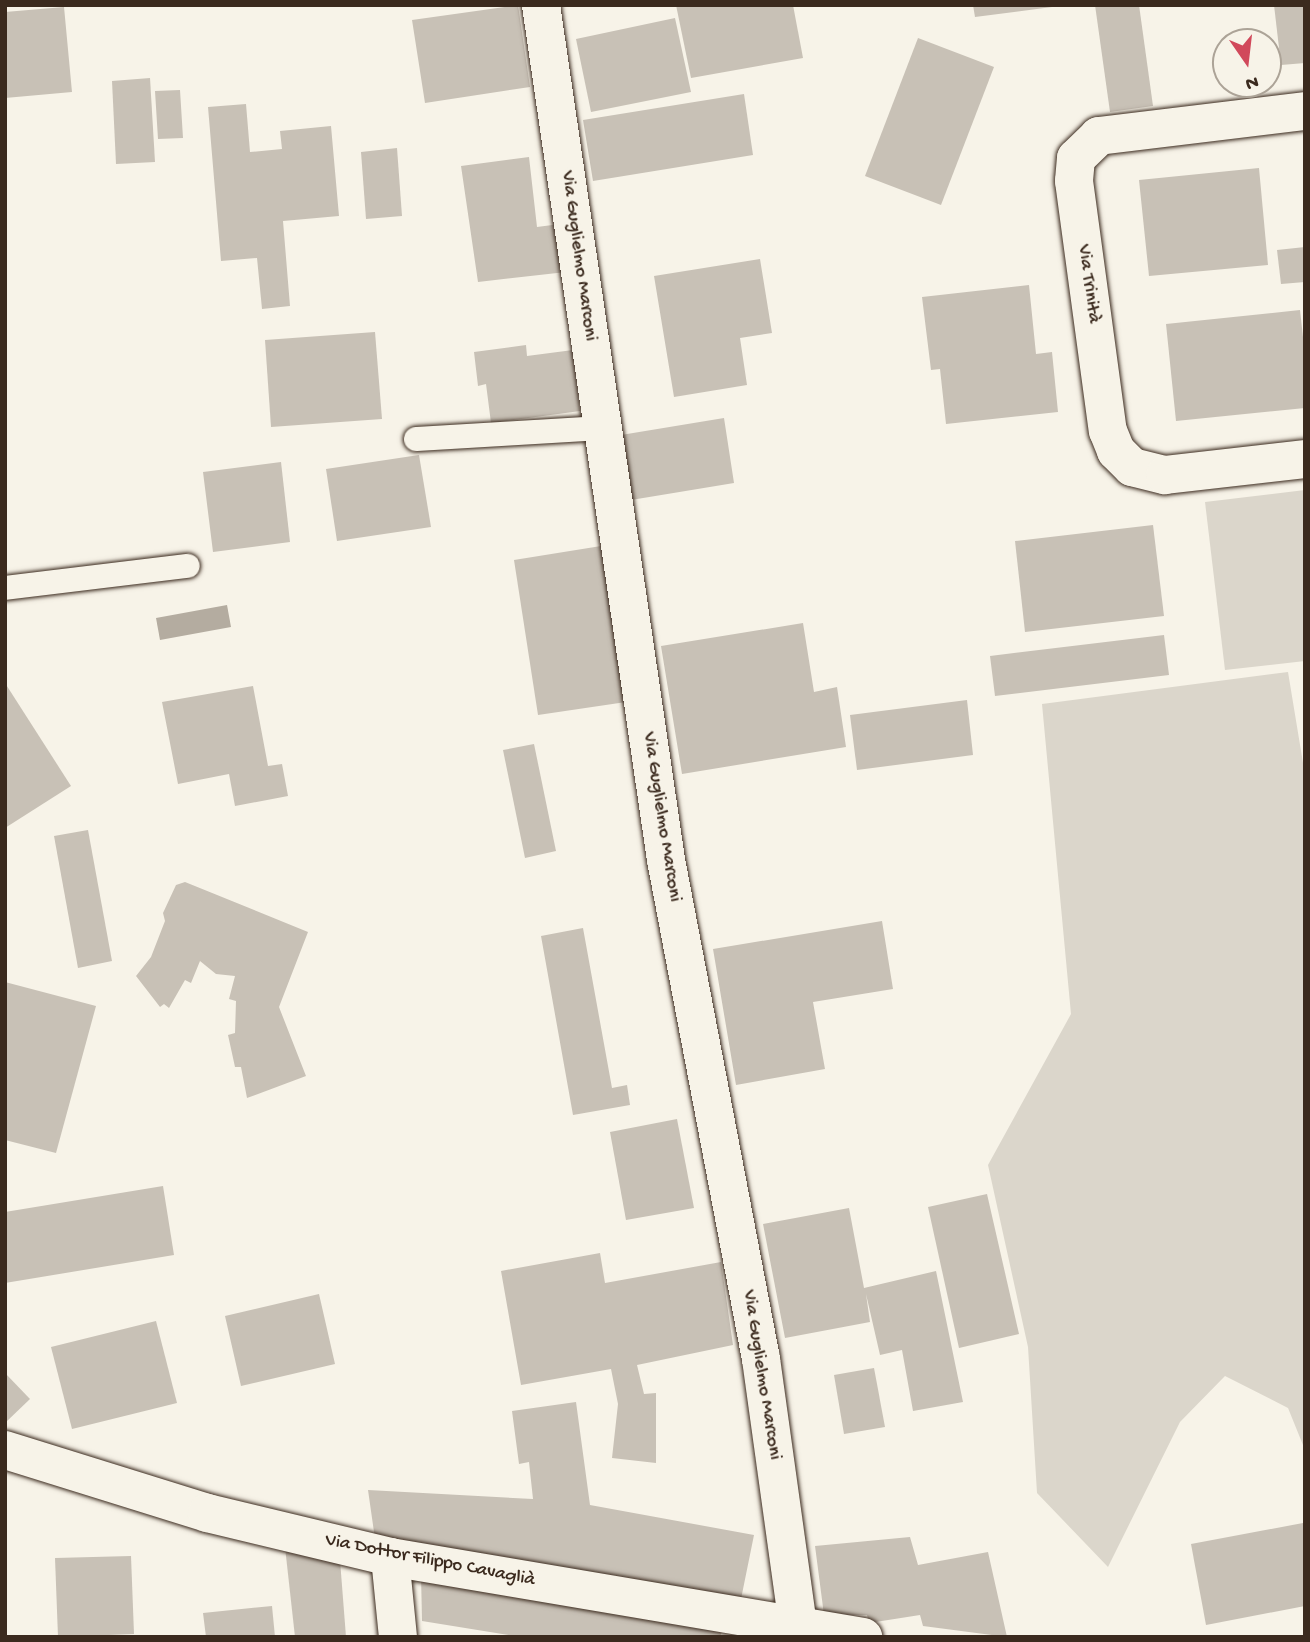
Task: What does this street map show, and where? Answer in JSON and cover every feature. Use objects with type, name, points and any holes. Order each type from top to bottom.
[{"type":"street","name":"Via Guglielmo Marconi","points":[[541,5],[666,860],[761,1359],[798,1625]]},
{"type":"street","name":"Via Trinità","points":[[1305,111],[1099,136],[1076,158],[1074,181],[1108,431],[1116,451],[1132,467],[1165,475],[1305,459]]},
{"type":"street","name":"Via Dottor Filippo Cavaglià","points":[[5,1450],[207,1513],[390,1557],[863,1637]]},
{"type":"street","points":[[390,1557],[398,1637]]},
{"type":"lane","points":[[416,439],[603,428]]},
{"type":"lane","points":[[5,589],[188,566]]},
{"type":"shaded area","points":[[1305,490],[1305,661],[1225,670],[1205,502]]},
{"type":"shaded area","points":[[227,605],[231,627],[160,640],[156,618]]},
{"type":"shaded area","points":[[1288,672],[1305,775],[1305,1450],[1288,1408],[1225,1376],[1180,1422],[1108,1567],[1037,1493],[1028,1347],[988,1165],[1071,1014],[1042,704]]},
{"type":"building","points":[[518,5],[530,87],[425,103],[412,20]]},
{"type":"building","points":[[676,5],[793,5],[803,58],[691,78]]},
{"type":"building","points":[[973,5],[1052,5],[1052,7],[975,17]]},
{"type":"building","points":[[1095,5],[1139,5],[1153,106],[1110,112]]},
{"type":"building","points":[[1274,5],[1305,5],[1305,63],[1282,65],[1282,28],[1277,28]]},
{"type":"building","points":[[64,7],[72,92],[5,98],[5,12]]},
{"type":"building","points":[[675,18],[691,92],[591,112],[576,39]]},
{"type":"building","points":[[918,38],[994,67],[941,205],[865,176]]},
{"type":"building","points":[[150,78],[155,162],[116,164],[112,81]]},
{"type":"building","points":[[180,90],[183,138],[158,139],[155,91]]},
{"type":"building","points":[[744,94],[753,155],[593,181],[583,120]]},
{"type":"building","points":[[246,104],[250,152],[282,149],[280,131],[331,126],[339,216],[283,221],[290,306],[262,309],[257,258],[221,261],[208,107]]},
{"type":"building","points":[[397,148],[402,216],[366,219],[361,152]]},
{"type":"building","points":[[529,157],[537,227],[560,224],[566,272],[478,282],[461,166]]},
{"type":"building","points":[[1259,168],[1268,265],[1149,276],[1139,180]]},
{"type":"building","points":[[1305,247],[1305,282],[1281,284],[1277,250]]},
{"type":"building","points":[[760,259],[772,333],[740,338],[747,385],[674,397],[654,276]]},
{"type":"building","points":[[1029,285],[1036,354],[1052,352],[1058,412],[946,424],[940,369],[931,370],[922,297]]},
{"type":"building","points":[[1300,310],[1305,355],[1305,408],[1176,421],[1166,324]]},
{"type":"building","points":[[375,332],[382,419],[271,427],[265,340]]},
{"type":"building","points":[[526,345],[527,356],[573,350],[580,411],[491,423],[486,384],[478,386],[474,352]]},
{"type":"building","points":[[724,418],[734,483],[631,500],[621,435]]},
{"type":"building","points":[[419,455],[431,527],[337,541],[326,469]]},
{"type":"building","points":[[281,462],[290,542],[213,552],[203,472]]},
{"type":"building","points":[[1153,525],[1164,616],[1025,632],[1015,541]]},
{"type":"building","points":[[601,546],[626,702],[538,715],[514,560]]},
{"type":"building","points":[[803,623],[814,692],[837,687],[846,747],[682,774],[661,646]]},
{"type":"building","points":[[1164,635],[1169,675],[995,696],[990,656]]},
{"type":"building","points":[[5,683],[71,786],[5,828]]},
{"type":"building","points":[[253,686],[268,766],[282,764],[288,796],[235,806],[229,774],[178,784],[162,702]]},
{"type":"building","points":[[967,700],[973,755],[857,770],[850,715]]},
{"type":"building","points":[[534,744],[556,851],[525,858],[503,750]]},
{"type":"building","points":[[88,830],[112,961],[78,968],[54,836]]},
{"type":"building","points":[[185,882],[308,932],[279,1007],[306,1076],[247,1098],[241,1067],[235,1067],[228,1035],[235,1033],[236,1001],[229,999],[235,976],[216,974],[200,961],[191,983],[185,980],[169,1008],[164,1004],[160,1007],[136,976],[151,957],[165,921],[163,913],[176,885]]},
{"type":"building","points":[[882,921],[893,989],[813,1002],[825,1069],[736,1085],[713,949]]},
{"type":"building","points":[[583,928],[612,1088],[627,1085],[630,1105],[573,1115],[541,936]]},
{"type":"building","points":[[5,982],[96,1006],[56,1153],[5,1140]]},
{"type":"building","points":[[677,1119],[694,1208],[626,1220],[610,1132]]},
{"type":"building","points":[[163,1186],[174,1255],[5,1283],[5,1212]]},
{"type":"building","points":[[987,1194],[1019,1334],[959,1348],[928,1207]]},
{"type":"building","points":[[849,1208],[864,1288],[936,1271],[963,1402],[913,1411],[902,1350],[880,1355],[866,1294],[870,1322],[785,1338],[763,1224]]},
{"type":"building","points":[[600,1253],[605,1283],[721,1262],[733,1345],[637,1365],[644,1394],[656,1393],[656,1463],[612,1458],[618,1404],[611,1369],[521,1385],[501,1271]]},
{"type":"building","points":[[319,1294],[335,1364],[241,1386],[225,1316]]},
{"type":"building","points":[[156,1321],[177,1403],[72,1429],[51,1347]]},
{"type":"building","points":[[874,1368],[885,1427],[844,1434],[834,1375]]},
{"type":"building","points":[[5,1373],[30,1399],[5,1423]]},
{"type":"building","points":[[576,1402],[590,1505],[754,1535],[740,1604],[375,1539],[368,1490],[533,1499],[529,1462],[519,1464],[512,1411]]},
{"type":"building","points":[[1303,1523],[1305,1606],[1206,1625],[1191,1544]]},
{"type":"building","points":[[910,1537],[918,1565],[988,1552],[1007,1637],[923,1626],[920,1615],[869,1623],[867,1615],[824,1615],[815,1546]]},
{"type":"building","points":[[285,1547],[340,1560],[346,1637],[295,1637]]},
{"type":"building","points":[[131,1556],[134,1634],[58,1637],[55,1558]]},
{"type":"building","points":[[421,1574],[724,1625],[720,1637],[521,1637],[422,1621]]},
{"type":"building","points":[[272,1606],[275,1637],[206,1637],[203,1613]]}]
